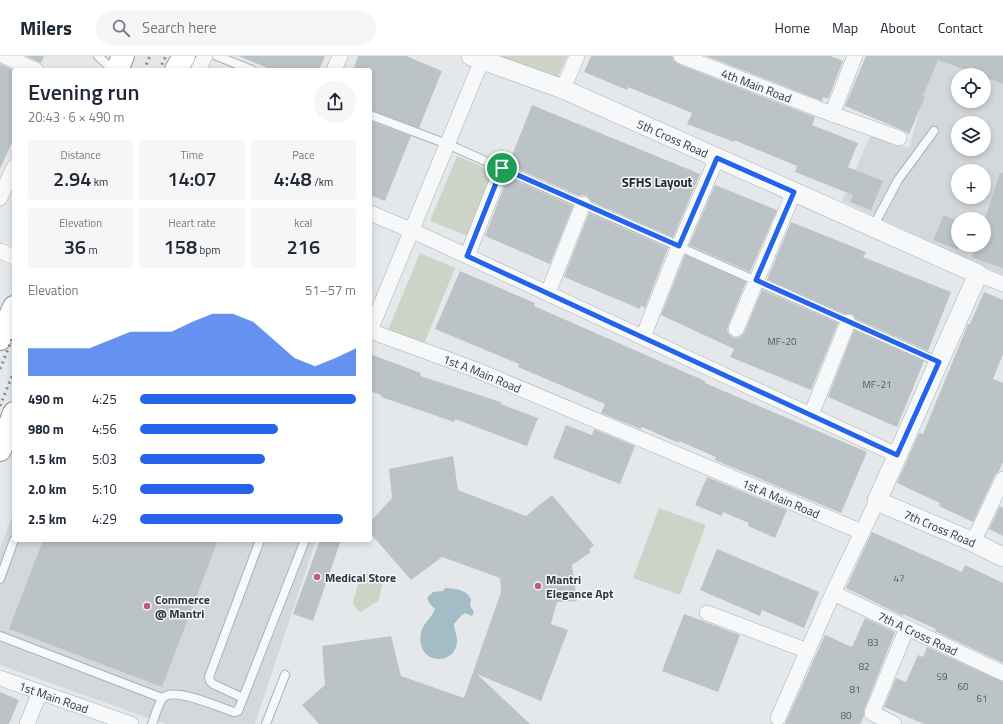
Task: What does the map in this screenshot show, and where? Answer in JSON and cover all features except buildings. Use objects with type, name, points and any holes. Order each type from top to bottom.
[{"type":"highway","points":[[118,68],[123,56]]},
{"type":"highway","points":[[177,68],[184,56]]},
{"type":"highway","points":[[0,339],[12,312]]},
{"type":"highway","points":[[0,450],[12,418]]},
{"type":"street","points":[[4,56],[31,68]]},
{"type":"street","points":[[199,68],[205,56]]},
{"type":"street","points":[[335,68],[340,56]]},
{"type":"street","points":[[563,89],[577,56]]},
{"type":"street","name":"4th Main Road","points":[[681,56],[898,138]]},
{"type":"street","points":[[832,114],[855,56]]},
{"type":"street","name":"5th Cross Road","points":[[477,58],[563,89],[1003,284]]},
{"type":"street","name":"1st A Main Road","points":[[372,321],[374,311],[413,231],[448,144],[477,58]]},
{"type":"street","points":[[643,337],[679,246],[717,158]]},
{"type":"street","points":[[467,256],[502,168]]},
{"type":"street","points":[[0,198],[12,171]]},
{"type":"street","points":[[736,329],[794,192]]},
{"type":"street","points":[[548,293],[584,204]]},
{"type":"street","points":[[372,214],[548,293],[897,455]]},
{"type":"street","points":[[0,251],[12,256]]},
{"type":"street","points":[[778,718],[978,274]]},
{"type":"street","points":[[811,415],[848,322]]},
{"type":"street","name":"1st A Main Road","points":[[372,332],[474,369],[862,532]]},
{"type":"street","points":[[973,542],[1003,479]]},
{"type":"street","name":"7th Cross Road","points":[[877,501],[973,542],[1003,557]]},
{"type":"street","name":"7th A Cross Road","points":[[833,593],[1003,673]]},
{"type":"street","points":[[707,613],[808,651]]},
{"type":"street","points":[[894,724],[870,719],[907,628]]},
{"type":"street","name":"1st Main Road","points":[[0,678],[127,723]]},
{"type":"street","points":[[27,724],[40,692]]},
{"type":"lane","points":[[98,56],[111,68]]},
{"type":"lane","points":[[217,56],[247,68]]},
{"type":"lane","points":[[372,116],[448,144],[939,362]]},
{"type":"lane","points":[[873,227],[898,180],[934,131]]},
{"type":"lane","points":[[1,575],[13,542]]},
{"type":"lane","points":[[243,698],[213,684],[210,681],[209,676],[259,542]]},
{"type":"lane","points":[[152,724],[162,698],[168,694],[188,696],[234,712],[239,710],[304,542]]},
{"type":"lane","points":[[0,636],[162,698]]},
{"type":"lane","points":[[266,724],[285,675]]},
{"type":"shaded area","points":[[494,56],[567,56],[557,79]]},
{"type":"shaded area","points":[[935,56],[1003,56],[1003,275],[953,252],[991,252],[991,212],[951,212],[951,251],[842,201],[870,136],[909,148]]},
{"type":"shaded area","points":[[457,156],[497,173],[470,237],[430,221]]},
{"type":"shaded area","points":[[420,253],[455,268],[424,344],[388,330]]},
{"type":"shaded area","points":[[659,508],[706,525],[680,595],[633,578]]},
{"type":"shaded area","name":"Commerce @ Mantri","points":[[12,516],[12,542],[315,542],[255,724],[165,724],[0,665],[0,548]]},
{"type":"shaded area","points":[[361,573],[378,574],[383,580],[379,600],[361,612],[358,611],[353,603]]},
{"type":"water","points":[[445,588],[461,590],[467,594],[471,600],[470,606],[474,612],[472,616],[465,613],[454,624],[457,643],[454,651],[443,659],[436,659],[429,656],[424,651],[421,643],[421,633],[423,627],[435,609],[427,598],[433,592],[443,591]]},
{"type":"railway","points":[[145,68],[150,56]]},
{"type":"railway","points":[[160,68],[166,56]]},
{"type":"railway","points":[[0,369],[12,339]]},
{"type":"railway","points":[[0,406],[12,376]]},
{"type":"place","name":"Medical Store","points":[[317,577]]},
{"type":"place","name":"Mantri Elegance Apt","points":[[538,586]]},
{"type":"place","name":"Commerce @ Mantri","points":[[147,606]]},
{"type":"district","name":"SFHS Layout","points":[[657,182]]},
{"type":"route","points":[[717,158],[794,192],[756,280],[939,362],[897,455],[467,256],[502,168],[679,246],[717,158]]}]
